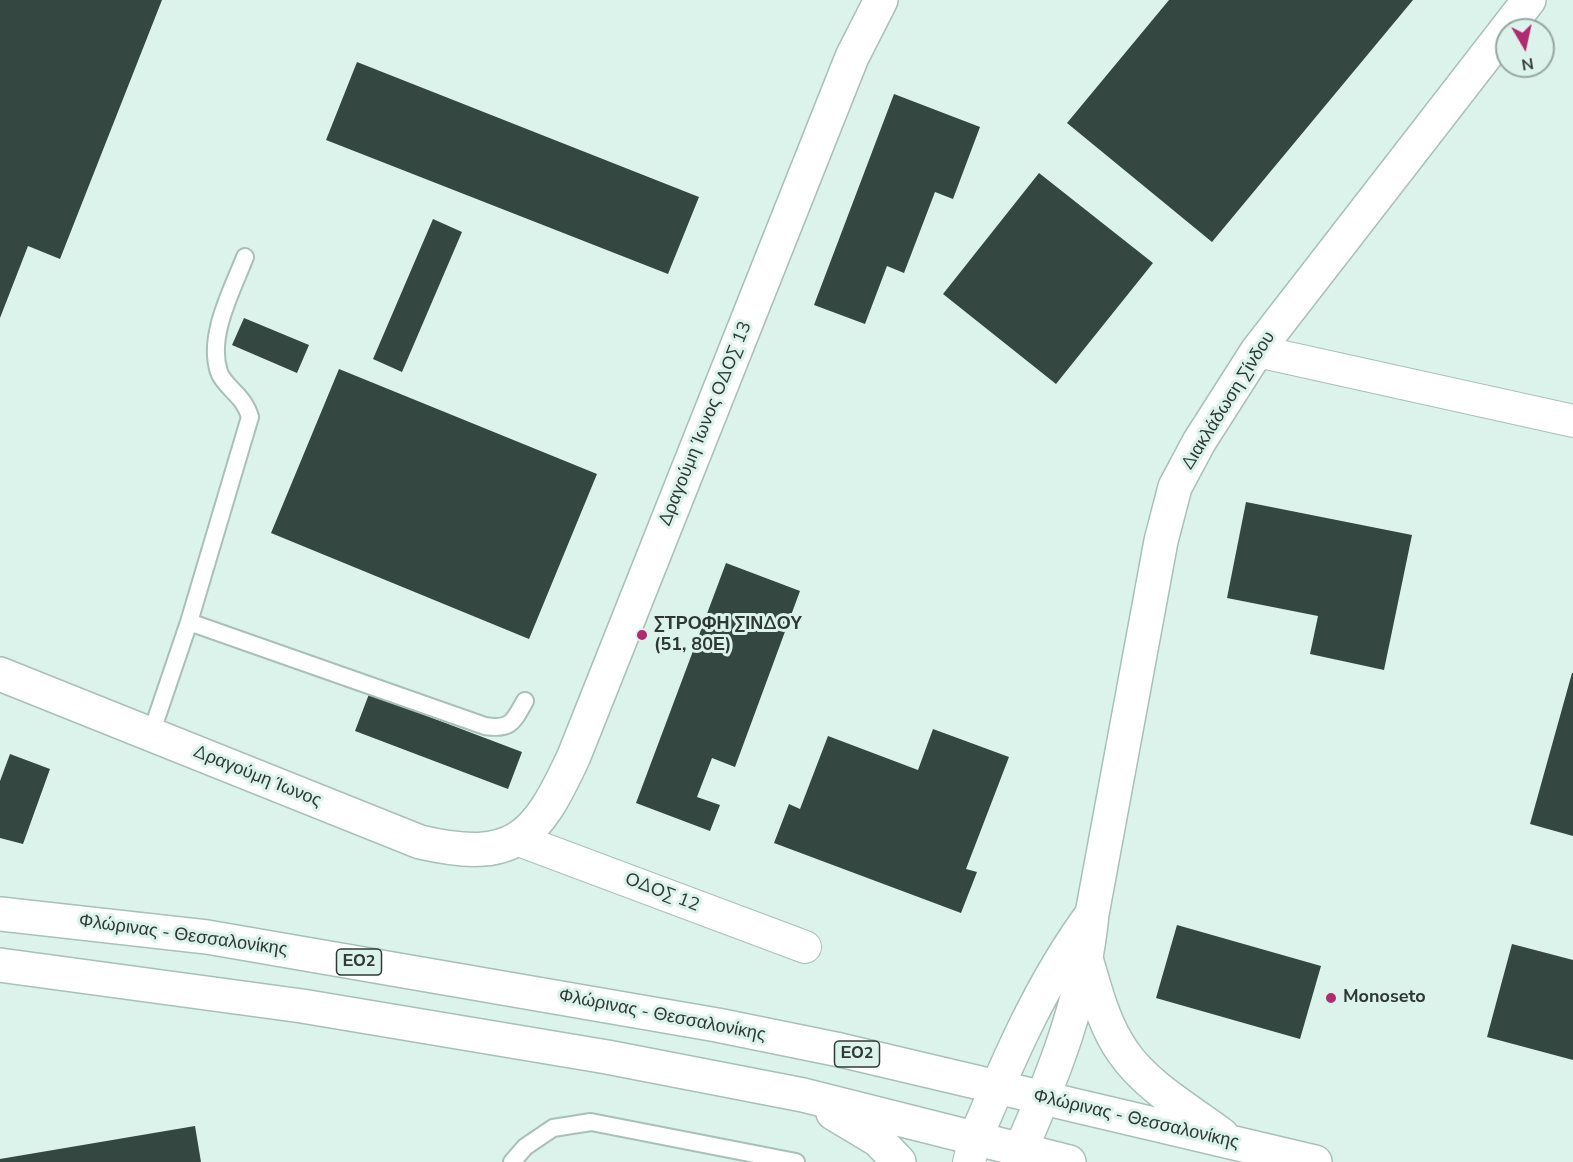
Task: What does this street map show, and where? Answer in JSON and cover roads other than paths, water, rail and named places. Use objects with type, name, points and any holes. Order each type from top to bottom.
[{"type":"main road","name":"Δραγούμη Ίωνος ΟΔΟΣ 13","points":[[519,840],[531,831],[545,812],[574,756],[852,57],[881,0]]},
{"type":"main road","name":"Διακλάδωση Σίνδου","points":[[1087,962],[1092,914],[1161,541],[1175,487],[1199,442],[1257,351],[1529,0]]},
{"type":"main road","name":"Δραγούμη Ίωνος","points":[[0,675],[420,842],[466,849],[498,847],[519,840]]},
{"type":"main road","points":[[0,893],[207,937]]},
{"type":"main road","name":"Φλώρινας - Θεσσαλονίκης","points":[[0,914],[207,937],[717,1025],[998,1086],[1043,1099],[1316,1162]]},
{"type":"main road","points":[[972,1151],[998,1086],[1063,953],[1092,914]]},
{"type":"main road","points":[[1017,1156],[1043,1099],[1073,1013],[1087,962]]},
{"type":"main road","points":[[1087,962],[1108,1026],[1123,1053],[1166,1095],[1231,1141]]},
{"type":"main road","points":[[0,965],[450,1029],[803,1095],[972,1151],[1069,1162]]},
{"type":"main road","points":[[803,1095],[878,1140],[899,1162]]},
{"type":"street","points":[[1257,351],[1573,420]]},
{"type":"street","name":"ΟΔΟΣ 12","points":[[519,840],[805,947]]},
{"type":"lane","points":[[151,734],[189,622],[250,417],[247,404],[219,374],[216,352],[222,317],[245,257]]},
{"type":"lane","points":[[189,622],[484,726],[500,728],[513,722],[525,701]]},
{"type":"lane","points":[[512,1162],[525,1147],[553,1128],[591,1122],[796,1162]]},
{"type":"place","name":"ΣΤΡΟΦΗ ΣΙΝΔΟΥ (51, 80Ε)","points":[[642,635]]},
{"type":"place","name":"Monoseto","points":[[1331,998]]}]
